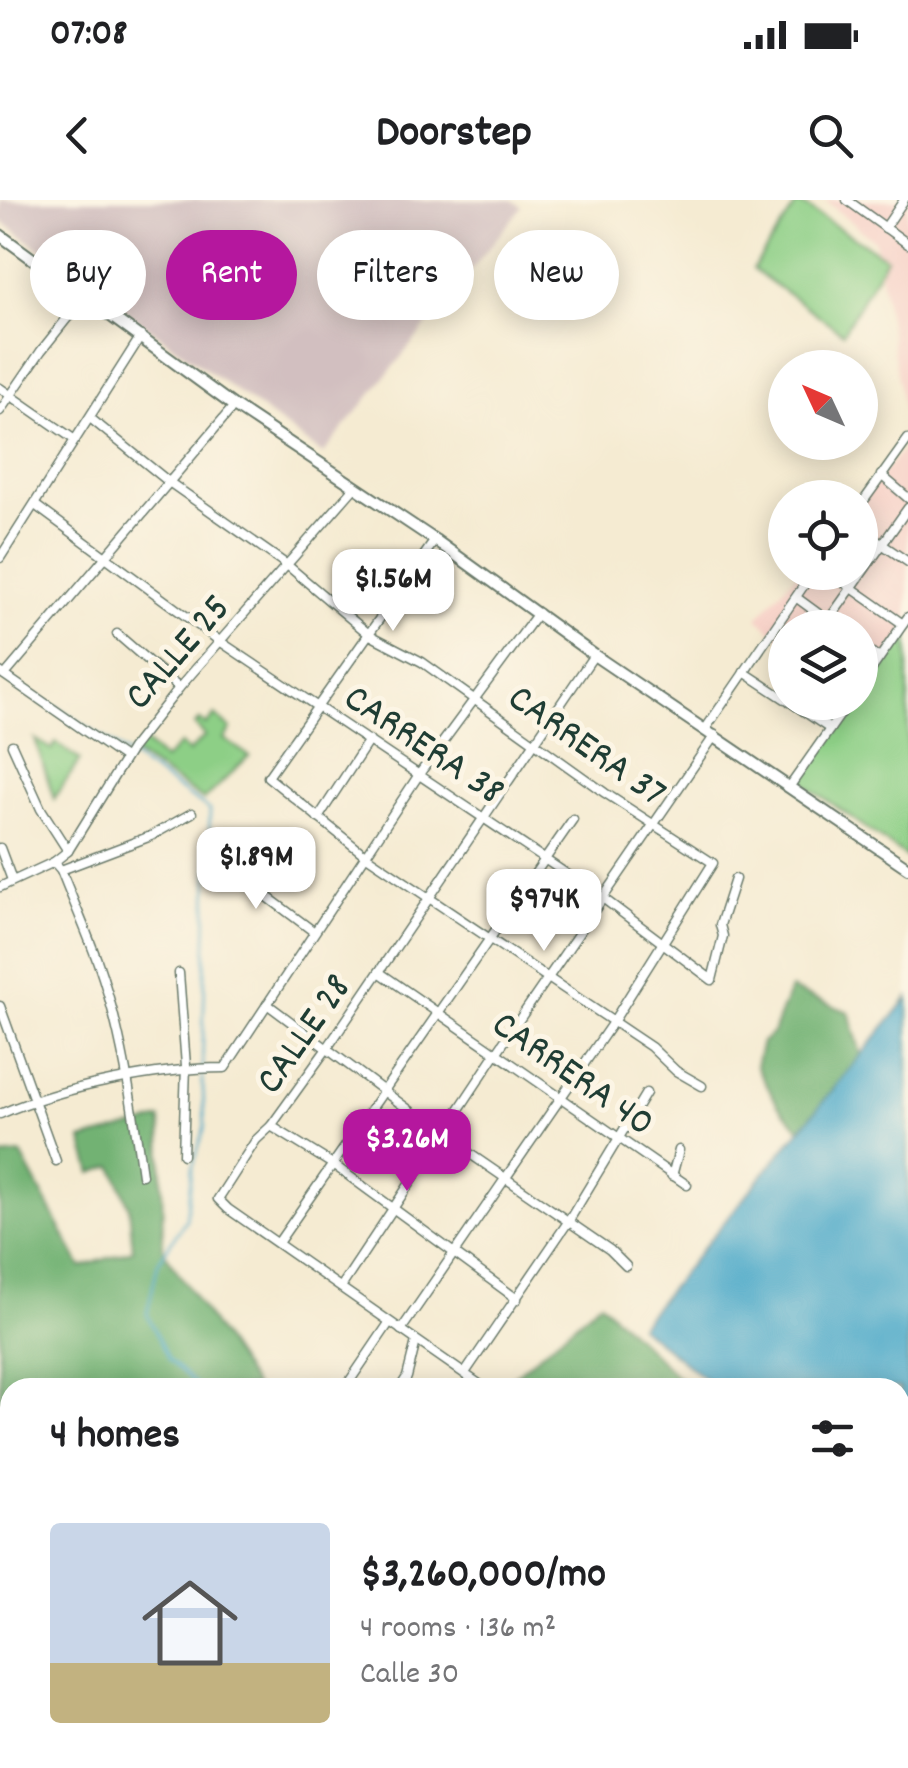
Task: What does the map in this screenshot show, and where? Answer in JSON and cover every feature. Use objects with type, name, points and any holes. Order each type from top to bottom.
[{"type":"main road","points":[[0,235],[30,257]]},
{"type":"main road","points":[[118,320],[234,406],[436,540],[594,655],[908,868]]},
{"type":"street","points":[[846,200],[908,244]]},
{"type":"street","points":[[885,228],[904,200]]},
{"type":"street","points":[[0,412],[67,320]]},
{"type":"street","points":[[0,558],[141,336]]},
{"type":"street","points":[[0,388],[75,440]]},
{"type":"street","points":[[127,754],[2,674],[234,406]]},
{"type":"street","name":"CARRERA 37","points":[[90,418],[168,482],[287,565],[370,635],[422,662],[713,863],[662,944]]},
{"type":"street","points":[[877,480],[908,439]]},
{"type":"street","points":[[880,475],[908,498]]},
{"type":"street","name":"CALLE 25","points":[[58,866],[127,754],[179,688],[354,487]]},
{"type":"street","name":"CARRERA 38","points":[[35,505],[221,642],[604,899],[712,980],[723,936],[720,924],[735,878]]},
{"type":"street","points":[[878,551],[908,508]]},
{"type":"street","points":[[436,540],[268,777],[365,855],[651,1047],[676,1071],[702,1086]]},
{"type":"street","points":[[878,542],[908,562]]},
{"type":"street","points":[[788,610],[802,590]]},
{"type":"street","points":[[857,590],[906,620],[879,658]]},
{"type":"street","points":[[797,598],[814,610]]},
{"type":"street","points":[[0,1114],[35,1100],[128,1079],[226,1068],[420,773],[538,613]]},
{"type":"street","points":[[117,634],[179,688]]},
{"type":"street","points":[[341,1288],[653,825],[768,638]]},
{"type":"street","name":"CALLE 28","points":[[278,1243],[219,1202],[220,1191],[328,1047],[594,655]]},
{"type":"street","points":[[744,672],[768,688]]},
{"type":"street","points":[[815,720],[830,730]]},
{"type":"street","points":[[790,786],[837,720]]},
{"type":"street","points":[[318,818],[369,740]]},
{"type":"street","points":[[12,745],[41,809],[68,850]]},
{"type":"street","points":[[0,887],[151,836],[192,813]]},
{"type":"street","points":[[472,1378],[278,1243],[573,819]]},
{"type":"street","points":[[0,848],[12,880]]},
{"type":"street","points":[[221,862],[314,931]]},
{"type":"street","points":[[58,866],[98,964],[128,1079],[142,1174]]},
{"type":"street","points":[[401,1330],[613,1022],[662,944]]},
{"type":"street","name":"CARRERA 40","points":[[379,972],[687,1186]]},
{"type":"street","points":[[180,974],[186,1071],[183,1154]]},
{"type":"street","points":[[268,1004],[384,1093],[610,1250],[626,1266]]},
{"type":"street","points":[[0,1006],[56,1160]]},
{"type":"street","points":[[465,1373],[568,1222],[646,1093]]},
{"type":"street","points":[[271,1126],[334,1166],[518,1299]]},
{"type":"street","points":[[672,1176],[679,1150]]},
{"type":"street","points":[[351,1378],[389,1323]]},
{"type":"street","points":[[406,1378],[416,1341]]},
{"type":"shaded area","points":[[0,200],[512,200],[522,207],[503,230],[494,230],[494,242],[474,267],[474,230],[317,230],[317,320],[431,320],[323,454],[138,320],[146,320],[146,230],[30,230],[30,242],[0,220]]},
{"type":"shaded area","points":[[825,200],[908,200],[908,439],[875,241]]},
{"type":"shaded area","points":[[908,444],[908,749],[874,720],[878,720],[878,610],[768,610],[768,627],[757,618],[782,590],[878,590],[877,480]]},
{"type":"green space","points":[[798,202],[886,258],[843,333],[753,269]]},
{"type":"green space","points":[[908,633],[908,858],[800,781],[845,720],[878,720],[878,674]]},
{"type":"green space","points":[[215,715],[231,729],[224,739],[249,756],[204,800],[133,753],[143,741],[164,760],[180,744],[189,752],[205,736],[195,725],[200,720],[206,725]]},
{"type":"green space","points":[[35,739],[52,749],[56,743],[80,760],[54,799]]},
{"type":"green space","points":[[790,989],[849,1012],[863,1061],[800,1129],[778,1105],[756,1066],[762,1042],[773,1033]]},
{"type":"green space","points":[[161,1119],[163,1250],[249,1378],[0,1378],[0,1156],[21,1154],[81,1267],[133,1250],[129,1206],[113,1166],[92,1173],[82,1140]]},
{"type":"green space","points":[[600,1302],[679,1378],[512,1378]]},
{"type":"water","points":[[908,998],[908,1378],[704,1378],[639,1326]]},
{"type":"waterway","points":[[57,707],[210,810],[202,1071],[205,1126],[192,1169],[186,1219],[158,1263],[147,1314],[169,1360],[189,1378]]}]
